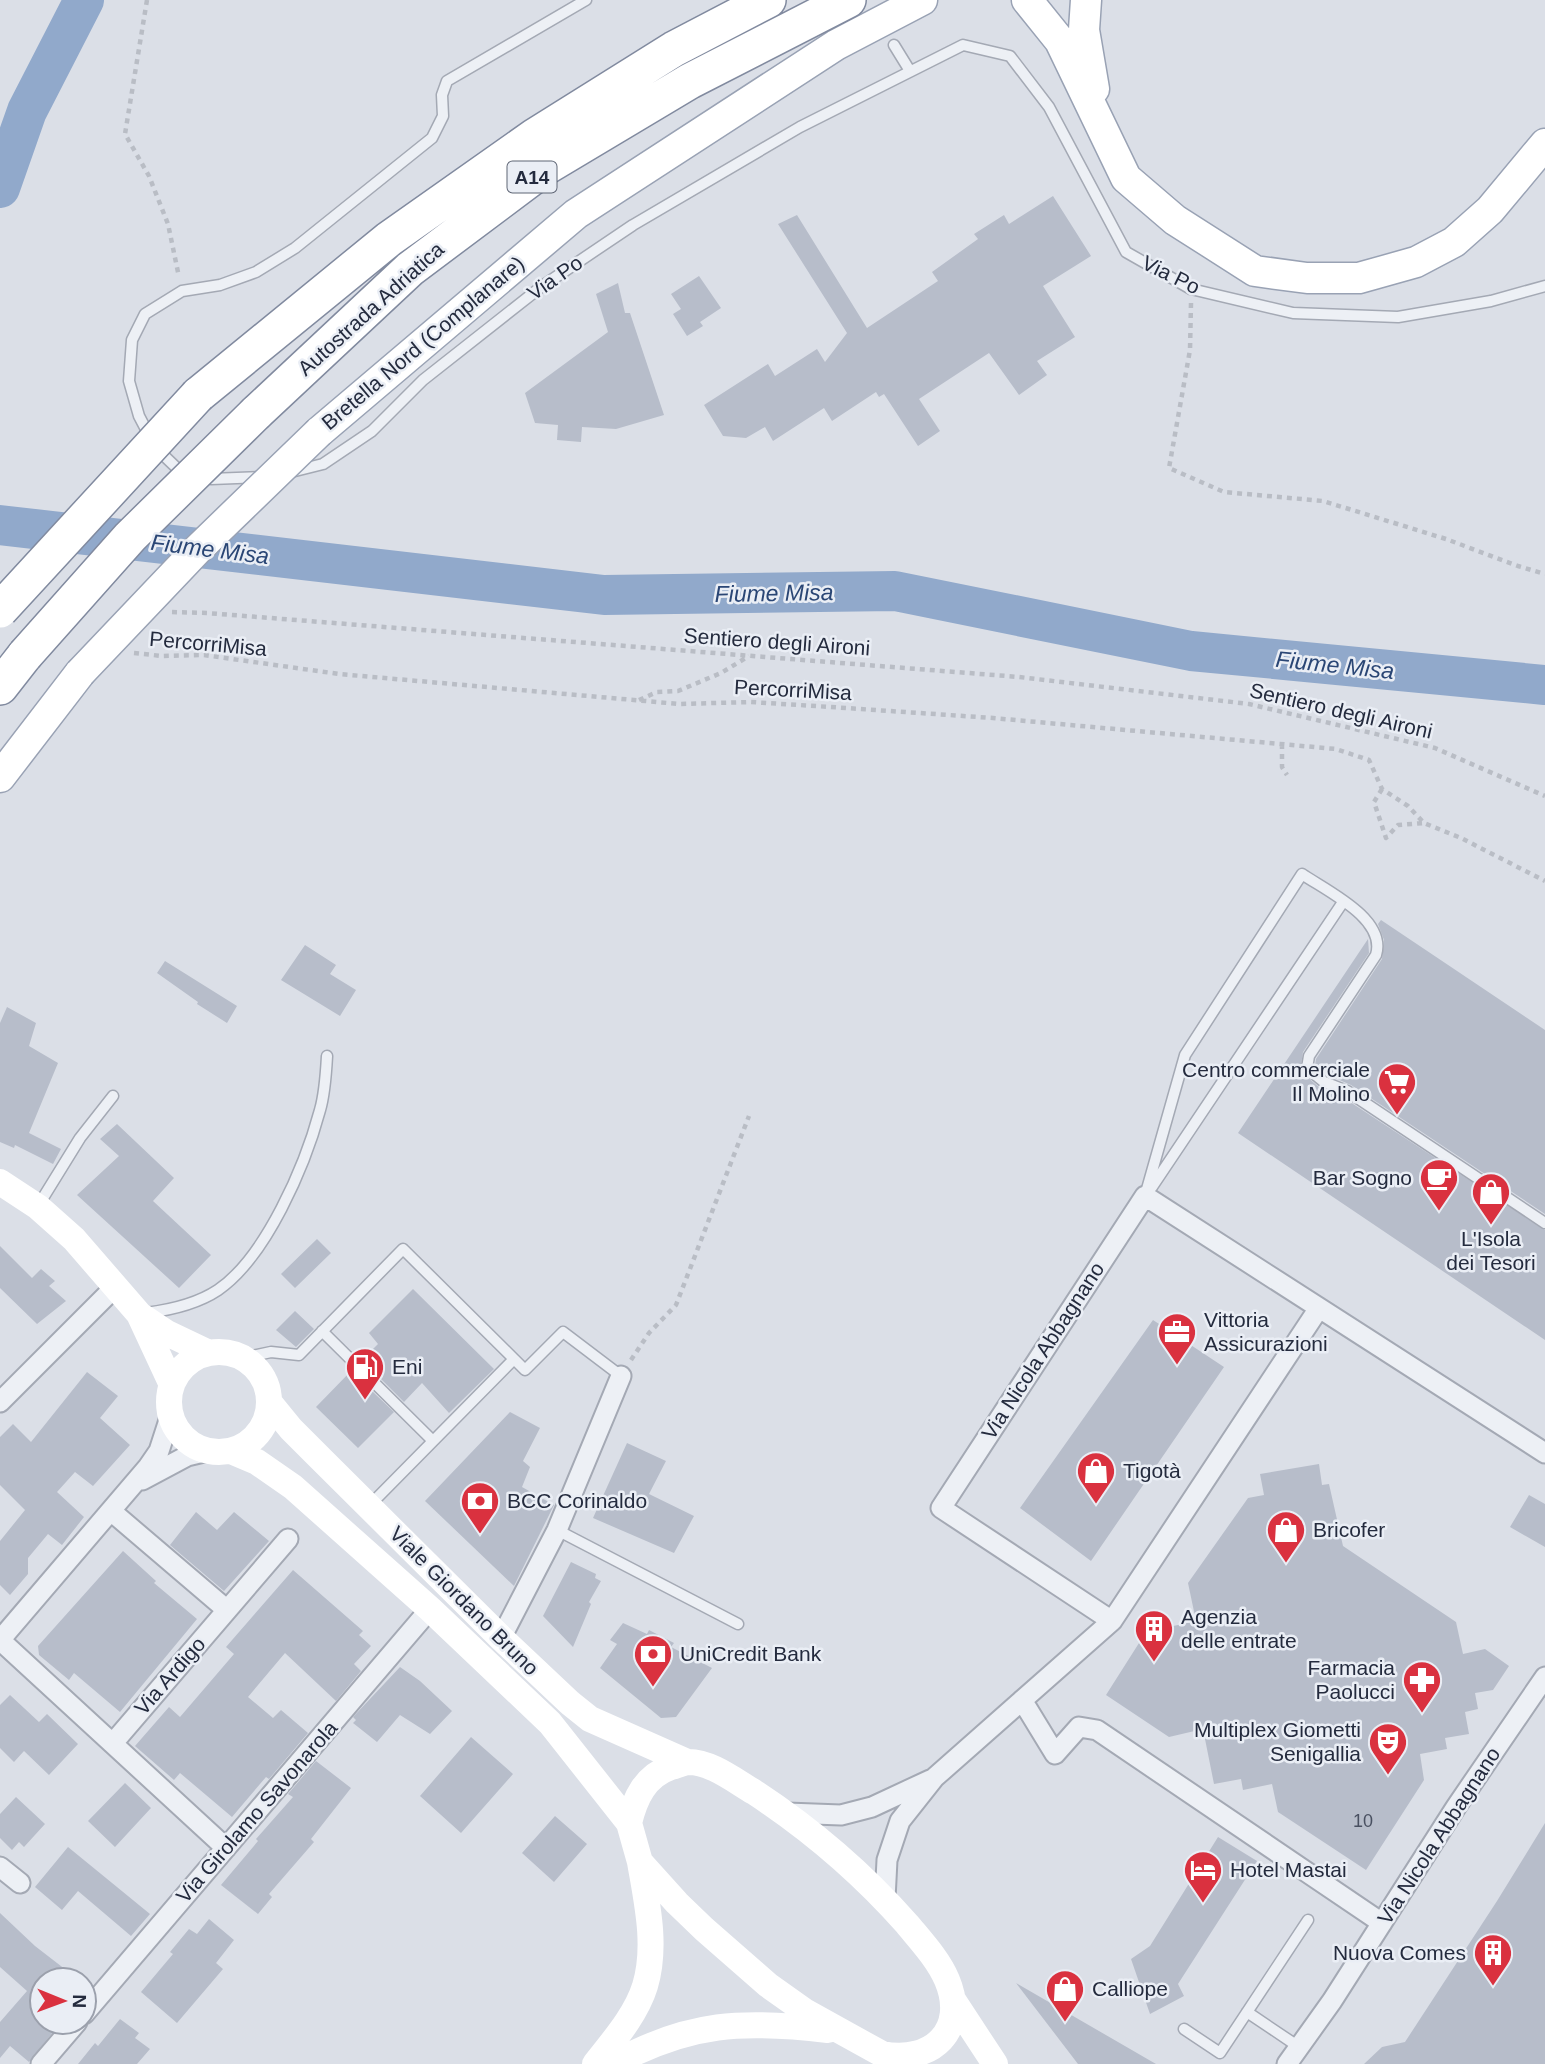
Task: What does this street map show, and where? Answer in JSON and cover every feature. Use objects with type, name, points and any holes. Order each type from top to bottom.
[{"type":"highway","name":"Autostrada Adriatica","points":[[0,610],[198,395],[389,239],[535,136],[674,49],[768,0]]},
{"type":"highway","name":"Autostrada Adriatica","points":[[0,687],[24,655],[130,537],[256,413],[410,269],[546,167],[690,81],[848,0]]},
{"type":"main road","name":"Bretella Nord (Complanare)","points":[[0,777],[80,673],[197,550],[319,432],[576,214],[836,45],[922,0]]},
{"type":"main road","points":[[1027,0],[1060,41],[1126,178],[1175,220],[1255,271],[1307,278],[1359,278],[1416,262],[1454,242],[1490,210],[1545,144]]},
{"type":"main road","points":[[1086,0],[1084,30],[1100,123]]},
{"type":"main road","points":[[0,1182],[38,1207],[74,1239],[139,1314],[167,1333],[208,1353]]},
{"type":"main road","points":[[139,1314],[173,1385]]},
{"type":"main road","points":[[208,1353],[226,1353],[243,1358],[262,1376],[267,1389],[269,1402],[266,1418],[258,1433],[246,1444],[219,1451],[195,1446],[184,1438],[171,1414],[173,1385],[181,1370],[193,1359],[208,1353]]},
{"type":"main road","name":"Viale Giordano Bruno","points":[[219,1451],[257,1462],[293,1487],[430,1609],[550,1723],[629,1824],[640,1862],[677,1903],[768,1984],[838,2031],[889,2059],[922,2053],[935,2047],[946,2035],[952,2019],[953,2000],[948,1981],[941,1967],[885,1899],[840,1855],[787,1813],[732,1778],[708,1767],[687,1762],[590,1719],[501,1638],[291,1429],[269,1402]]},
{"type":"main road","points":[[629,1824],[634,1802],[646,1783],[661,1771],[687,1762]]},
{"type":"main road","points":[[595,2064],[629,2018],[645,1988],[650,1938],[640,1862]]},
{"type":"main road","name":"Viale Giordano Bruno","points":[[953,2000],[995,2064]]},
{"type":"main road","points":[[613,2064],[666,2039],[701,2029],[764,2024],[838,2031]]},
{"type":"street","points":[[1145,1196],[1545,1453]]},
{"type":"street","name":"Via Nicola Abbagnano","points":[[1112,1621],[941,1508],[1145,1196]]},
{"type":"street","points":[[0,1402],[115,1287]]},
{"type":"street","points":[[885,1899],[887,1860],[900,1821],[934,1778],[1112,1621],[1319,1308]]},
{"type":"street","points":[[501,1638],[557,1531],[621,1376]]},
{"type":"street","points":[[171,1414],[159,1451],[135,1484],[2,1632],[113,1743],[226,1848]]},
{"type":"street","points":[[135,1484],[187,1456],[219,1451]]},
{"type":"street","points":[[111,1511],[227,1610]]},
{"type":"street","name":"Via Ardigo","points":[[113,1743],[288,1539]]},
{"type":"street","name":"Via Girolamo Savonarola","points":[[98,1998],[430,1609]]},
{"type":"street","name":"Via Nicola Abbagnano","points":[[1291,2059],[1332,2001],[1456,1807],[1545,1677]]},
{"type":"street","points":[[1022,1700],[1055,1754],[1079,1727],[1097,1730],[1382,1923]]},
{"type":"street","points":[[787,1813],[841,1815],[872,1807],[934,1778]]},
{"type":"street","points":[[0,1867],[20,1883]]},
{"type":"street","points":[[41,2064],[65,2036]]},
{"type":"lane","name":"Via Po","points":[[586,0],[447,81],[442,95],[443,116],[432,138],[295,248],[256,272],[220,285],[182,291],[145,314],[132,340],[128,381],[139,416],[156,448],[182,473],[211,479],[267,477],[323,464],[372,431],[423,380],[541,287],[632,225],[800,127],[963,44],[1010,56],[1049,107],[1126,252],[1191,289],[1293,313],[1398,317],[1491,301],[1545,286]]},
{"type":"lane","points":[[894,46],[910,71]]},
{"type":"lane","points":[[1145,1196],[1185,1055],[1302,874],[1363,915],[1374,929],[1379,946],[1376,955],[1309,1056],[1307,1068],[1324,1082],[1347,1091],[1545,1223]]},
{"type":"lane","points":[[1145,1196],[1343,902]]},
{"type":"lane","points":[[139,1314],[190,1304],[216,1291],[237,1273],[261,1245],[304,1156],[321,1108],[327,1056]]},
{"type":"lane","points":[[38,1207],[80,1138],[113,1096]]},
{"type":"lane","points":[[243,1358],[271,1352],[299,1355],[403,1249],[525,1370],[564,1332],[621,1376]]},
{"type":"lane","points":[[322,1331],[433,1441]]},
{"type":"lane","points":[[369,1507],[514,1359]]},
{"type":"lane","points":[[557,1531],[738,1624]]},
{"type":"lane","points":[[1184,2029],[1220,2053],[1308,1920]]},
{"type":"lane","points":[[1247,2012],[1291,2059]]},
{"type":"path","points":[[147,0],[125,134],[149,176],[168,224],[182,291]]},
{"type":"path","points":[[1191,289],[1190,350],[1169,468],[1223,492],[1323,501],[1545,573]]},
{"type":"path","name":"Sentiero degli Aironi","points":[[171,612],[1019,677],[1250,704],[1435,748],[1545,796]]},
{"type":"path","name":"PercorriMisa","points":[[122,652],[162,656],[204,655],[339,674],[638,701],[679,704],[751,702],[993,718],[1336,749],[1369,760],[1382,789],[1408,806],[1424,823],[1461,838],[1545,881]]},
{"type":"path","points":[[638,701],[657,692],[678,691],[721,673],[749,656]]},
{"type":"path","points":[[1282,744],[1282,767],[1287,775]]},
{"type":"path","points":[[1382,789],[1374,802],[1386,838],[1398,825],[1424,823]]},
{"type":"path","points":[[621,1376],[649,1333],[676,1305],[749,1116]]},
{"type":"building","points":[[1053,196],[1091,256],[1043,286],[1075,337],[1037,361],[1047,375],[1019,395],[989,353],[919,399],[940,431],[918,446],[884,394],[879,397],[876,392],[832,421],[824,408],[773,441],[765,427],[746,438],[723,436],[704,405],[768,364],[775,376],[817,349],[825,362],[847,333],[778,224],[797,215],[867,328],[938,281],[932,272],[978,239],[974,234],[1004,215],[1009,224]]},
{"type":"building","points":[[699,276],[721,308],[700,322],[703,326],[687,336],[673,314],[681,309],[671,294]]},
{"type":"building","points":[[618,283],[625,313],[630,313],[664,415],[616,429],[582,427],[581,442],[557,440],[558,425],[535,423],[525,393],[608,332],[596,294]]},
{"type":"building","points":[[1381,920],[1545,1030],[1545,1214],[1351,1085],[1328,1075],[1315,1065],[1316,1059],[1382,959],[1384,940],[1378,924]]},
{"type":"building","points":[[1368,939],[1369,953],[1303,1052],[1300,1071],[1320,1088],[1344,1098],[1545,1230],[1545,1340],[1238,1133]]},
{"type":"building","points":[[305,945],[336,965],[330,974],[356,990],[340,1016],[281,980]]},
{"type":"building","points":[[165,961],[237,1006],[227,1023],[157,973]]},
{"type":"building","points":[[7,1007],[36,1023],[29,1046],[58,1063],[29,1133],[61,1149],[53,1164],[15,1145],[14,1148],[0,1142],[0,1023]]},
{"type":"building","points":[[117,1124],[174,1178],[153,1201],[211,1255],[179,1288],[77,1195],[119,1156],[100,1139]]},
{"type":"building","points":[[317,1239],[331,1253],[295,1288],[281,1274]]},
{"type":"building","points":[[0,1246],[32,1278],[41,1269],[55,1281],[49,1286],[66,1301],[37,1324],[0,1288]]},
{"type":"building","points":[[413,1289],[494,1369],[449,1413],[422,1383],[404,1402],[362,1360],[378,1344],[369,1333]]},
{"type":"building","points":[[295,1311],[314,1329],[296,1347],[276,1330]]},
{"type":"building","points":[[1153,1320],[1224,1367],[1091,1561],[1020,1508]]},
{"type":"building","points":[[351,1371],[394,1412],[358,1448],[316,1407]]},
{"type":"building","points":[[87,1372],[118,1396],[100,1418],[130,1445],[93,1486],[75,1472],[57,1492],[84,1517],[62,1545],[48,1534],[28,1558],[28,1574],[10,1595],[0,1585],[0,1541],[25,1510],[0,1485],[0,1437],[13,1424],[31,1442]]},
{"type":"building","points":[[510,1412],[540,1428],[523,1461],[530,1467],[522,1487],[554,1505],[514,1586],[425,1501]]},
{"type":"building","points":[[627,1443],[666,1461],[649,1494],[694,1516],[674,1553],[593,1518]]},
{"type":"building","points":[[1319,1464],[1322,1485],[1329,1484],[1343,1546],[1456,1622],[1463,1654],[1485,1649],[1509,1666],[1493,1690],[1475,1693],[1478,1709],[1465,1712],[1469,1734],[1445,1738],[1447,1749],[1420,1754],[1424,1780],[1366,1870],[1278,1812],[1272,1784],[1243,1790],[1241,1779],[1214,1784],[1203,1729],[1169,1737],[1106,1695],[1146,1632],[1196,1621],[1188,1583],[1248,1498],[1264,1495],[1260,1474]]},
{"type":"building","points":[[1529,1495],[1545,1504],[1545,1547],[1510,1527]]},
{"type":"building","points":[[196,1512],[217,1530],[234,1512],[269,1541],[224,1591],[170,1545]]},
{"type":"building","points":[[123,1551],[156,1581],[154,1583],[197,1619],[120,1712],[74,1673],[69,1680],[39,1655],[38,1646]]},
{"type":"building","points":[[571,1562],[596,1574],[595,1578],[601,1581],[589,1602],[591,1604],[573,1647],[543,1616]]},
{"type":"building","points":[[293,1570],[363,1631],[359,1635],[371,1646],[354,1664],[361,1671],[336,1701],[285,1653],[248,1697],[273,1718],[281,1710],[308,1733],[232,1817],[180,1773],[174,1780],[135,1746],[169,1707],[180,1717],[234,1654],[226,1647]]},
{"type":"building","points":[[623,1623],[647,1634],[649,1630],[674,1643],[671,1647],[712,1668],[676,1717],[661,1718],[600,1668],[617,1644],[610,1640]]},
{"type":"building","points":[[400,1667],[420,1681],[452,1711],[430,1734],[400,1715],[377,1742],[353,1723],[356,1720],[353,1717]]},
{"type":"building","points":[[10,1695],[39,1722],[47,1714],[78,1744],[49,1775],[24,1751],[14,1762],[0,1748],[0,1705]]},
{"type":"building","points":[[471,1737],[513,1774],[461,1833],[420,1796]]},
{"type":"building","points":[[316,1761],[351,1788],[311,1839],[314,1842],[269,1894],[272,1897],[258,1914],[221,1885],[293,1797],[288,1794]]},
{"type":"building","points":[[125,1783],[151,1808],[115,1847],[88,1821]]},
{"type":"building","points":[[16,1797],[45,1824],[24,1847],[19,1842],[12,1850],[0,1838],[0,1814]]},
{"type":"building","points":[[555,1816],[587,1844],[554,1882],[522,1853]]},
{"type":"building","name":"Nuova Comes","points":[[1545,1823],[1545,2064],[1364,2064],[1382,2047],[1405,2042]]},
{"type":"building","name":"Hotel Mastai","points":[[1218,1837],[1257,1861],[1178,1984],[1184,1996],[1150,2014],[1131,1959],[1150,1946]]},
{"type":"building","points":[[68,1847],[150,1914],[131,1936],[78,1891],[62,1910],[35,1887]]},
{"type":"building","points":[[0,1913],[61,1966],[28,1966],[28,2036],[50,2036],[29,2062],[10,2046],[0,2058],[0,2022],[27,1991],[0,1967]]},
{"type":"building","points":[[209,1919],[234,1940],[216,1963],[223,1969],[177,2023],[141,1992],[173,1954],[170,1952],[189,1929],[197,1934]]},
{"type":"building","name":"Calliope","points":[[1016,1983],[1156,2064],[1078,2064]]},
{"type":"building","points":[[120,2019],[139,2033],[135,2038],[150,2049],[137,2064],[78,2064],[95,2043],[98,2046]]},
{"type":"waterway","name":"Fiume Misa","points":[[0,188],[27,111],[84,0]]},
{"type":"waterway","name":"Fiume Misa","points":[[0,525],[604,595],[895,591],[1191,651],[1545,685]]},
{"type":"place","name":"Centro commerciale Il Molino","points":[[1397,1116]]},
{"type":"place","name":"Bar Sogno","points":[[1439,1212]]},
{"type":"place","name":"L'Isola dei Tesori","points":[[1491,1226]]},
{"type":"place","name":"Vittoria Assicurazioni","points":[[1177,1366]]},
{"type":"place","name":"Eni","points":[[365,1401]]},
{"type":"place","name":"Tigotà","points":[[1096,1505]]},
{"type":"place","name":"BCC Corinaldo","points":[[480,1535]]},
{"type":"place","name":"Bricofer","points":[[1286,1564]]},
{"type":"place","name":"Agenzia delle entrate","points":[[1154,1663]]},
{"type":"place","name":"UniCredit Bank","points":[[653,1688]]},
{"type":"place","name":"Farmacia Paolucci","points":[[1422,1714]]},
{"type":"place","name":"Multiplex Giometti Senigallia","points":[[1388,1776]]},
{"type":"place","name":"Hotel Mastai","points":[[1203,1904]]},
{"type":"place","name":"Nuova Comes","points":[[1493,1987]]},
{"type":"place","name":"Calliope","points":[[1065,2023]]}]
